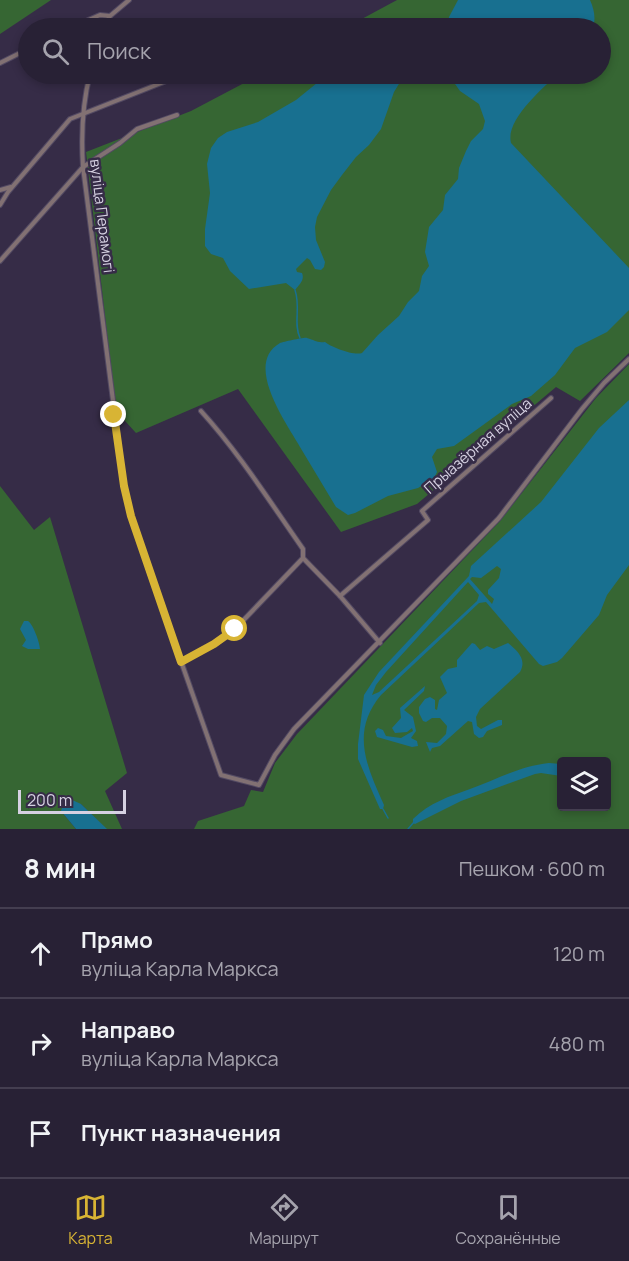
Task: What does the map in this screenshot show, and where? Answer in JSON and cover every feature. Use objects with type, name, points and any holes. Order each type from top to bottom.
[{"type":"street","points":[[93,18],[100,15],[110,16],[129,0]]},
{"type":"street","points":[[0,63],[18,54]]},
{"type":"street","name":"вуліца Перамогі","points":[[88,84],[82,114],[83,167],[127,500],[221,775],[259,785],[275,755],[294,729],[380,643]]},
{"type":"street","points":[[0,205],[67,122],[158,84]]},
{"type":"street","points":[[0,261],[83,167],[137,129],[177,115]]},
{"type":"street","points":[[0,190],[13,187]]},
{"type":"street","points":[[303,558],[340,596],[380,643],[499,518],[582,409],[629,359]]},
{"type":"street","name":"Прыазёрная вуліца","points":[[340,596],[428,519],[422,511],[552,398]]},
{"type":"street","points":[[181,662],[214,644],[235,629],[303,558],[303,549],[248,469],[201,411]]},
{"type":"green space","points":[[0,0],[51,0],[24,18],[18,18],[18,22],[0,34]]},
{"type":"green space","points":[[397,0],[629,0],[629,353],[580,401],[556,387],[417,504],[341,532],[238,389],[136,433],[116,411],[86,152],[191,111],[242,84],[611,84],[611,18],[364,18]]},
{"type":"green space","points":[[629,364],[629,829],[194,829],[198,821],[244,806],[251,790],[263,792],[275,763],[297,734],[500,521],[596,398]]},
{"type":"green space","points":[[0,486],[34,530],[50,517],[127,773],[105,791],[122,829],[106,829],[81,804],[61,811],[76,829],[0,829]]},
{"type":"water","points":[[458,0],[590,0],[594,14],[594,18],[449,17]]},
{"type":"water","points":[[316,84],[399,84],[381,129],[331,190],[317,217],[316,240],[325,262],[324,267],[321,270],[315,269],[307,258],[296,269],[297,272],[302,273],[303,278],[295,290],[286,283],[249,289],[230,271],[223,258],[211,254],[205,246],[210,193],[207,164],[211,148],[218,138],[227,132],[258,122],[296,100]]},
{"type":"water","points":[[455,84],[548,84],[519,115],[511,134],[511,143],[629,268],[629,310],[607,332],[575,348],[555,375],[531,396],[512,404],[454,446],[437,449],[432,457],[437,472],[434,478],[418,488],[388,496],[348,515],[336,507],[278,410],[267,379],[266,365],[270,353],[280,343],[302,338],[325,342],[348,352],[362,353],[399,316],[419,291],[422,276],[429,266],[425,252],[429,227],[443,210],[445,195],[458,179],[459,168],[466,151],[471,141],[483,129],[485,121],[479,104],[460,91]]},
{"type":"water","points":[[629,400],[629,565],[607,595],[599,615],[557,662],[543,666],[539,664],[486,602],[479,603],[381,695],[366,722],[364,736],[367,763],[384,805],[383,809],[380,809],[358,759],[364,695],[379,672],[469,576],[471,566],[541,502],[599,428]],"holes":[[[497,566],[501,569],[499,578],[488,590],[488,594],[494,599],[492,604],[470,579],[472,577],[481,578]],[[468,582],[479,595],[477,601],[379,692],[372,695],[386,672]]]},
{"type":"water","points":[[24,621],[28,621],[32,626],[40,649],[28,649],[22,646],[26,640],[20,629]]},
{"type":"water","points":[[472,643],[480,650],[487,646],[494,649],[508,643],[522,660],[520,672],[480,709],[476,717],[477,726],[481,729],[498,720],[502,720],[502,725],[487,731],[483,737],[479,738],[474,734],[472,722],[468,721],[440,746],[432,748],[430,752],[426,742],[437,743],[446,734],[447,726],[440,718],[423,721],[419,707],[425,699],[430,697],[435,700],[437,710],[439,700],[447,693],[440,677],[448,669],[457,667],[457,660]]},
{"type":"water","points":[[425,686],[424,691],[404,710],[413,717],[416,731],[411,738],[417,741],[418,746],[412,747],[377,737],[375,731],[378,728],[383,730],[386,736],[401,738],[413,731],[412,728],[407,732],[395,733],[392,728],[401,718],[400,708]]},
{"type":"water","points":[[557,764],[557,775],[535,774],[461,801],[413,823],[413,819],[419,813],[447,797],[538,765]]},
{"type":"water","points":[[70,799],[81,804],[107,829],[76,829],[61,811],[64,802]]},
{"type":"waterway","points":[[295,290],[297,327],[300,338]]},
{"type":"waterway","points":[[383,809],[388,818]]},
{"type":"waterway","points":[[408,829],[414,822]]},
{"type":"route","points":[[114,415],[124,486],[131,516],[181,662],[214,644],[235,629]]}]
